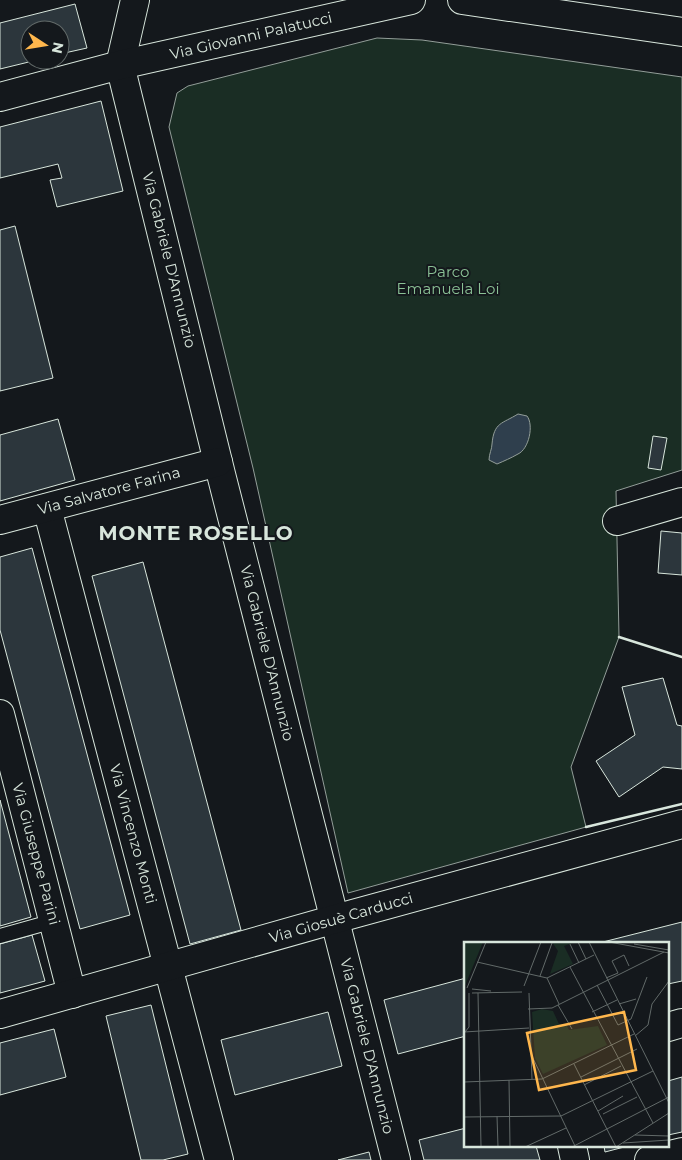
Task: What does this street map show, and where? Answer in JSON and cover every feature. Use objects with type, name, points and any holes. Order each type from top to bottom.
[{"type":"street","name":"Via Gabriele D'Annunzio","points":[[134,0],[120,65],[218,462],[396,1160]]},
{"type":"street","name":"Via Giovanni Palatucci","points":[[0,97],[120,65],[411,0]]},
{"type":"street","points":[[462,0],[682,32]]},
{"type":"street","name":"Via Salvatore Farina","points":[[0,520],[218,462]]},
{"type":"street","points":[[617,521],[682,502]]},
{"type":"street","name":"Via Vincenzo Monti","points":[[47,508],[219,1160]]},
{"type":"street","name":"Via Giuseppe Parini","points":[[0,714],[72,994]]},
{"type":"street","name":"Via Giosuè Carducci","points":[[0,1014],[334,919],[682,824]]},
{"type":"street","points":[[649,1160],[682,1152]]},
{"type":"lane","points":[[0,936],[54,921]]},
{"type":"green space","name":"Parco Emanuela Loi","points":[[377,38],[422,40],[682,77],[682,470],[616,491],[619,637],[571,767],[586,827],[348,893],[253,468],[169,127],[177,93],[188,86]]},
{"type":"water","points":[[518,414],[527,416],[529,420],[530,431],[525,447],[518,454],[497,464],[489,460],[493,437],[497,427]]},
{"type":"building","points":[[75,4],[87,48],[70,52],[70,20],[20,20],[20,64],[0,69],[0,23]]},
{"type":"building","points":[[101,101],[123,191],[57,207],[50,180],[62,178],[58,164],[0,178],[0,127]]},
{"type":"building","points":[[15,226],[53,378],[0,391],[0,230]]},
{"type":"building","points":[[58,419],[75,480],[0,501],[0,435]]},
{"type":"building","points":[[653,436],[667,438],[661,470],[648,468]]},
{"type":"building","points":[[661,531],[682,533],[682,575],[658,573]]},
{"type":"building","points":[[32,548],[130,915],[80,929],[0,630],[0,557]]},
{"type":"building","points":[[143,562],[241,930],[190,944],[92,576]]},
{"type":"building","points":[[663,678],[677,725],[682,726],[682,769],[663,767],[619,797],[596,761],[635,735],[622,687]]},
{"type":"building","points":[[0,800],[31,917],[0,926]]},
{"type":"building","points":[[682,922],[682,981],[670,984],[670,942],[603,942]]},
{"type":"building","points":[[32,935],[45,981],[0,993],[0,944]]},
{"type":"building","points":[[464,979],[464,1037],[398,1054],[384,1000]]},
{"type":"building","points":[[151,1005],[188,1154],[163,1160],[141,1160],[106,1016]]},
{"type":"building","points":[[328,1012],[342,1066],[235,1095],[221,1040]]},
{"type":"building","points":[[54,1029],[66,1077],[0,1095],[0,1043]]},
{"type":"building","points":[[682,1077],[682,1132],[670,1135],[670,1080]]},
{"type":"building","points":[[464,1129],[464,1148],[537,1148],[540,1160],[424,1160],[419,1140]]},
{"type":"building","points":[[604,1148],[620,1148],[605,1152]]},
{"type":"building","points":[[369,1152],[371,1160],[338,1160]]},
{"type":"wall","points":[[619,637],[682,657]]},
{"type":"wall","points":[[586,827],[682,804]]},
{"type":"district","name":"MONTE ROSELLO","points":[[196,533]]}]
